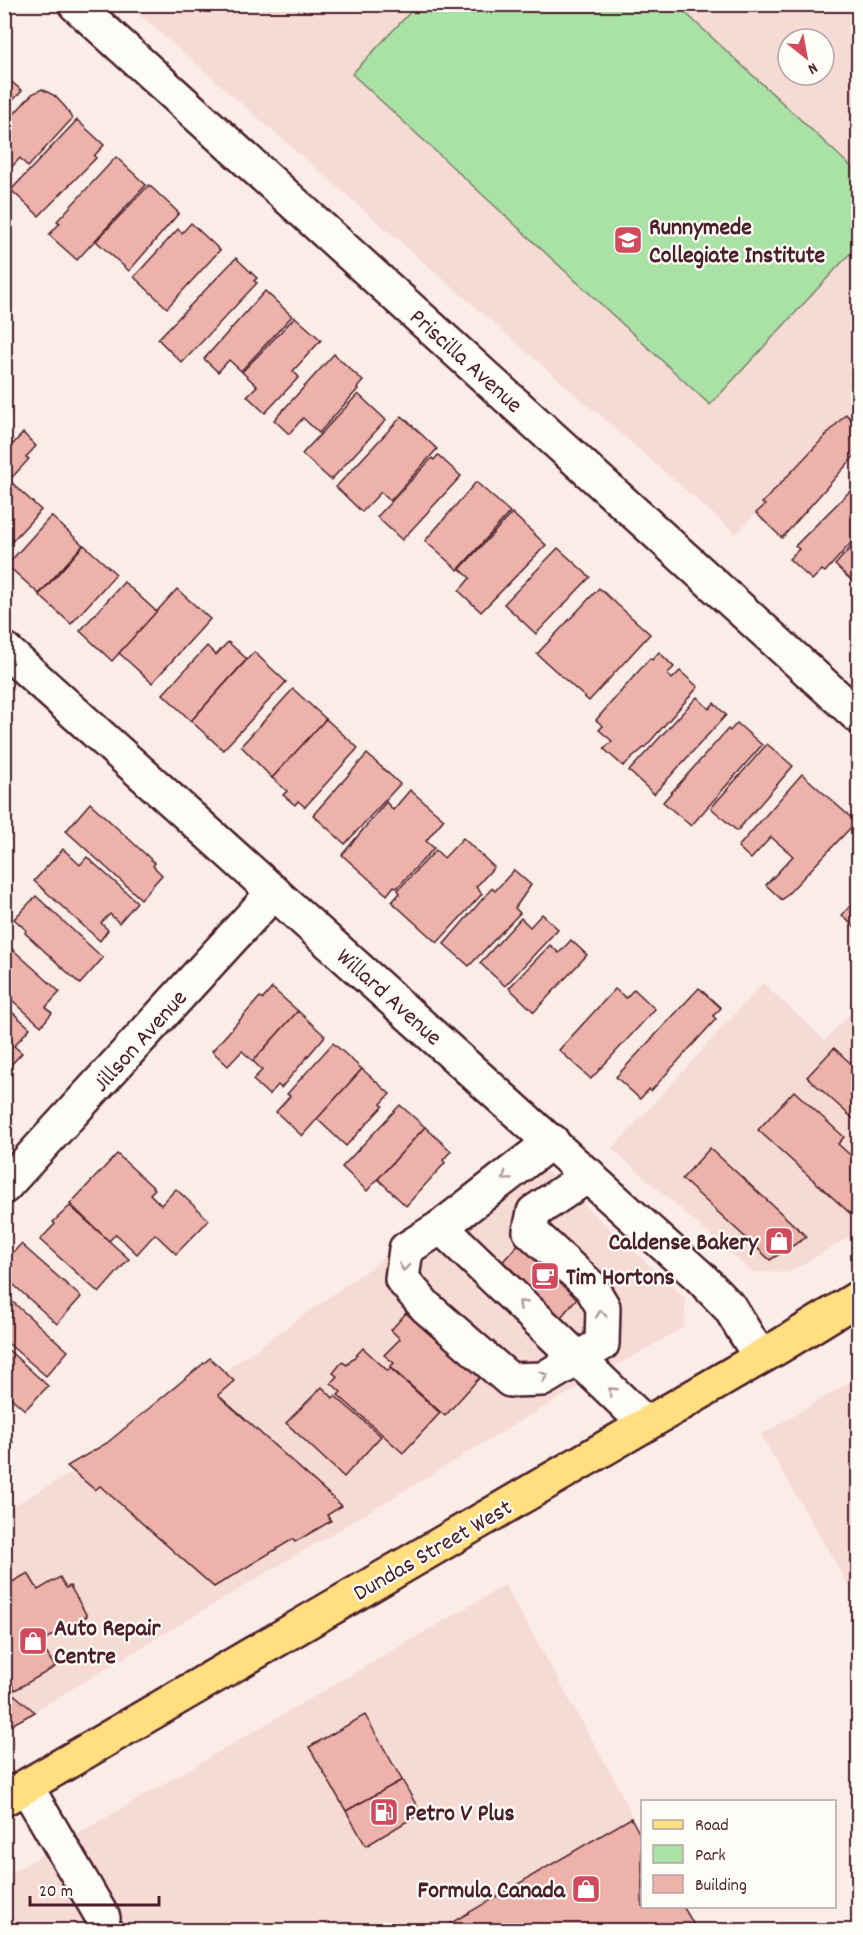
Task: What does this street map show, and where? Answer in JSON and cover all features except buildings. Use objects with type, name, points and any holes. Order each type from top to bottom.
[{"type":"main road","name":"Dundas Street West","points":[[15,1792],[858,1298]]},
{"type":"street","name":"Priscilla Avenue","points":[[75,4],[858,716]]},
{"type":"street","name":"Willard Avenue","points":[[4,649],[589,1175],[730,1308],[760,1357]]},
{"type":"street","name":"Jillson Avenue","points":[[4,1187],[274,892]]},
{"type":"street","points":[[552,1142],[441,1227],[406,1250],[402,1279],[426,1307],[510,1380],[543,1379],[602,1344],[603,1307],[591,1287],[530,1231],[534,1212],[589,1175]]},
{"type":"street","points":[[441,1227],[645,1424]]},
{"type":"street","points":[[15,1792],[103,1918]]},
{"type":"shaded area","name":"Runnymede Collegiate Institute","points":[[128,5],[858,5],[858,404],[736,534]]},
{"type":"shaded area","points":[[763,983],[825,1040],[858,1005],[858,1232],[788,1273],[752,1272],[612,1149]]},
{"type":"shaded area","points":[[518,1144],[686,1299],[684,1327],[534,1413],[5,1729],[4,1511],[122,1444],[371,1267]]},
{"type":"shaded area","points":[[858,1377],[858,1602],[761,1435]]},
{"type":"shaded area","points":[[505,1585],[617,1784],[641,1836],[641,1908],[684,1908],[697,1930],[5,1930],[4,1877]]},
{"type":"green space","points":[[417,5],[677,5],[858,173],[858,245],[710,405],[352,74]]},
{"type":"place","name":"Runnymede Collegiate Institute","points":[[628,240]]},
{"type":"place","name":"Caldense Bakery","points":[[779,1241]]},
{"type":"place","name":"Tim Hortons","points":[[545,1276]]},
{"type":"place","name":"Auto Repair Centre","points":[[33,1641]]},
{"type":"place","name":"Petro V Plus","points":[[384,1812]]},
{"type":"place","name":"Formula Canada","points":[[586,1889]]}]
